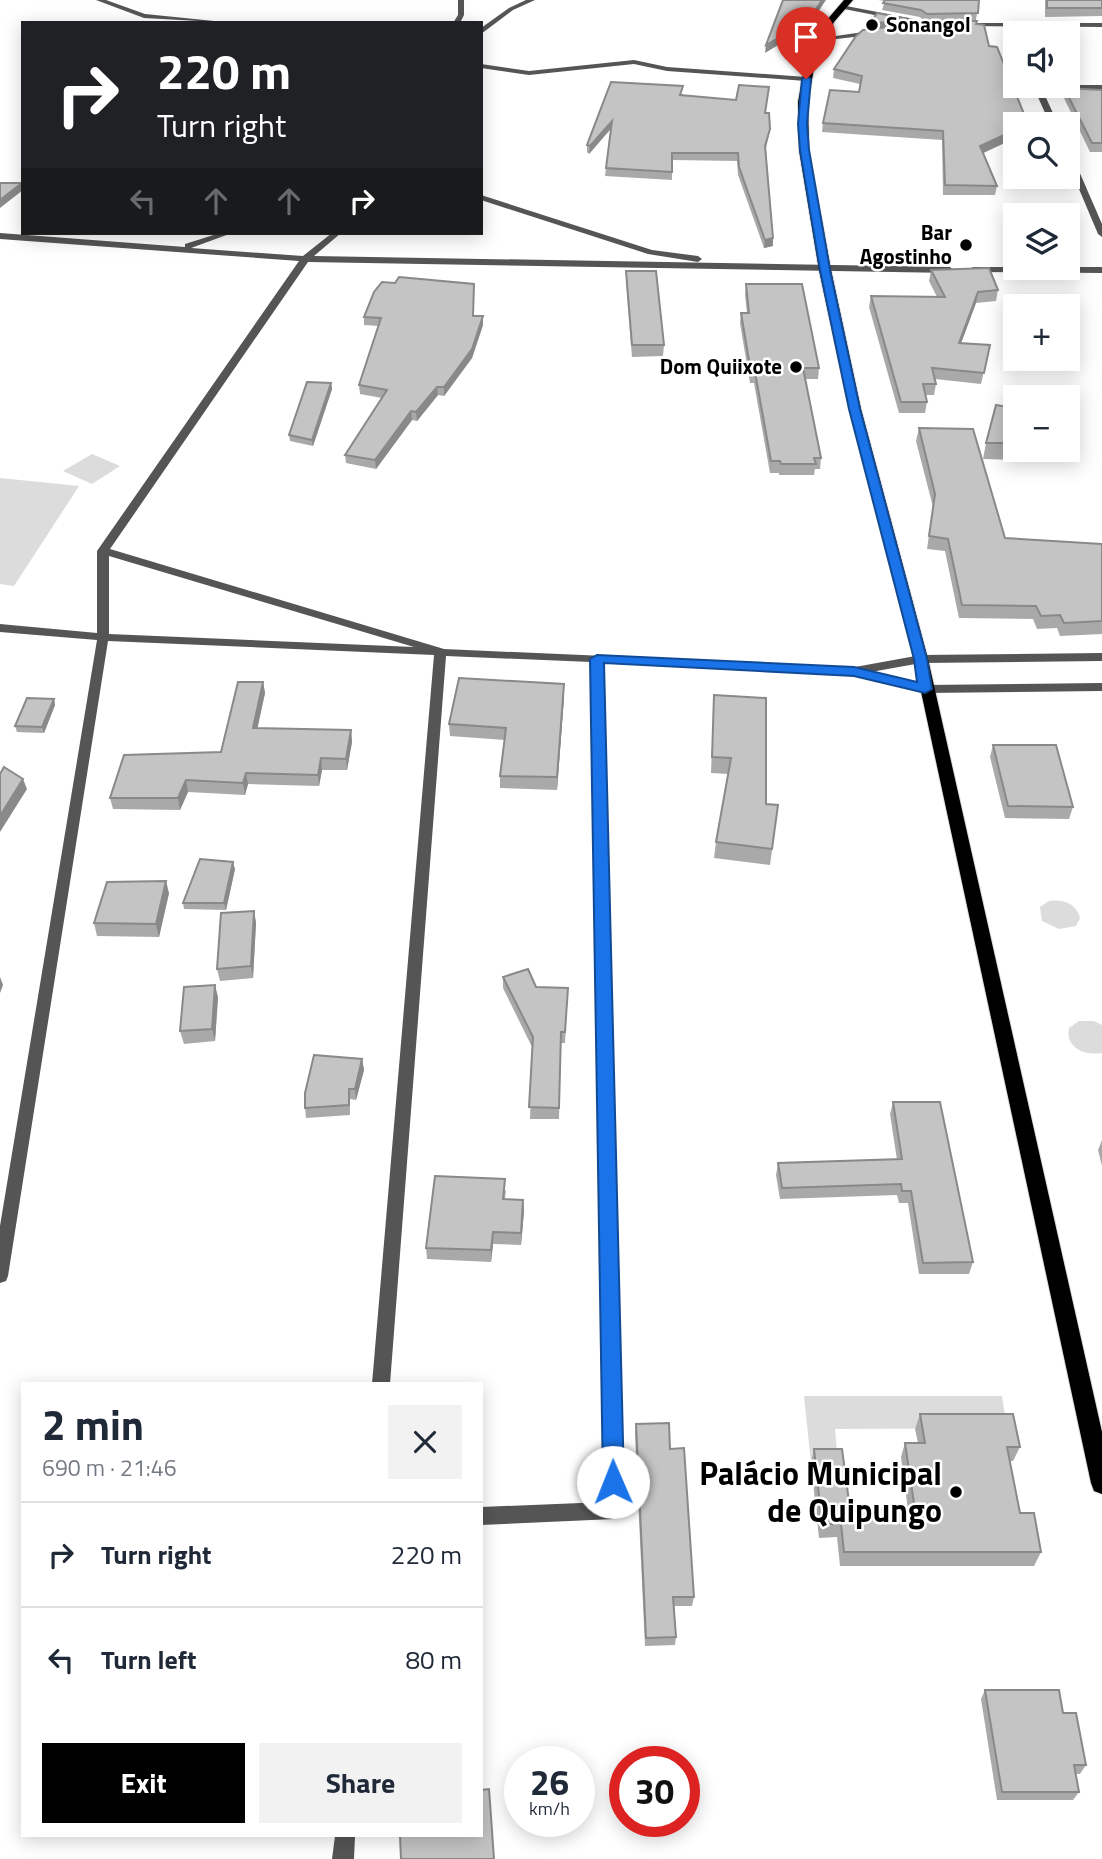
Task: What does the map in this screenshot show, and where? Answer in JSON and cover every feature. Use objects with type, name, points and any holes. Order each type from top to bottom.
[{"type":"main road","points":[[845,4],[819,39],[806,79],[804,150],[825,270],[855,409],[920,659],[1102,1483]]},
{"type":"street","points":[[99,0],[153,21]]},
{"type":"street","points":[[457,21],[461,15],[461,0]]},
{"type":"street","points":[[483,30],[511,9],[533,0]]},
{"type":"street","points":[[845,4],[934,25]]},
{"type":"street","points":[[144,16],[206,21]]},
{"type":"street","points":[[898,29],[947,25]]},
{"type":"street","points":[[959,25],[1009,30],[1102,25]]},
{"type":"street","points":[[819,39],[886,31]]},
{"type":"street","points":[[483,66],[528,73],[634,62],[667,69],[806,79]]},
{"type":"street","points":[[1080,87],[1102,87]]},
{"type":"street","points":[[1080,183],[1102,234]]},
{"type":"street","points":[[483,199],[651,252],[755,268]]},
{"type":"street","points":[[180,249],[222,235]]},
{"type":"street","points":[[0,1276],[103,637],[103,551],[305,259],[335,235]]},
{"type":"street","points":[[0,236],[305,259],[825,270],[1102,270]]},
{"type":"street","points":[[103,551],[440,652]]},
{"type":"street","points":[[0,628],[103,637],[854,671],[925,689],[1102,687]]},
{"type":"street","points":[[381,1382],[440,652]]},
{"type":"street","points":[[854,671],[920,659],[1102,657]]},
{"type":"street","points":[[483,1516],[614,1510],[597,659]]},
{"type":"street","points":[[343,1859],[345,1837]]},
{"type":"shaded area","points":[[92,454],[120,466],[92,484],[63,471]]},
{"type":"shaded area","points":[[0,478],[79,486],[14,586],[0,584]]},
{"type":"shaded area","points":[[1049,901],[1064,902],[1072,906],[1080,918],[1076,926],[1059,929],[1042,921],[1040,907]]},
{"type":"shaded area","points":[[1079,1021],[1094,1021],[1102,1025],[1102,1053],[1083,1052],[1070,1041],[1069,1028]]},
{"type":"shaded area","points":[[804,1396],[1002,1396],[1007,1428],[835,1429],[838,1463],[811,1463]]},
{"type":"building","points":[[783,0],[822,0],[809,20],[766,45]]},
{"type":"building","points":[[885,0],[979,0],[978,13],[927,14],[921,10],[883,3]]},
{"type":"building","points":[[1047,0],[1102,0],[1102,8],[1047,8]]},
{"type":"building","points":[[877,13],[907,19],[870,24]]},
{"type":"building","points":[[936,21],[977,21],[976,24],[984,25],[989,46],[997,47],[1003,62],[1003,98],[1018,98],[1023,112],[1003,112],[1003,135],[980,146],[997,186],[945,185],[943,131],[823,123],[830,90],[859,92],[862,76],[834,69],[863,30]]},
{"type":"building","points":[[611,82],[683,86],[680,95],[736,100],[739,85],[769,87],[765,113],[769,113],[770,129],[765,146],[773,238],[765,240],[739,167],[738,153],[672,153],[672,172],[606,168],[612,121],[590,146],[587,145]]},
{"type":"building","points":[[1080,89],[1102,90],[1102,143],[1092,143],[1080,119],[1080,112],[1076,112],[1069,98],[1080,98]]},
{"type":"building","points":[[0,183],[21,183],[21,184],[0,200]]},
{"type":"building","points":[[989,268],[998,290],[978,292],[959,343],[990,345],[984,373],[932,368],[936,384],[923,384],[927,402],[901,402],[871,296],[945,297],[931,270]]},
{"type":"building","points":[[626,271],[656,271],[664,345],[632,345]]},
{"type":"building","points":[[399,277],[474,284],[473,316],[483,316],[472,349],[444,387],[437,387],[416,412],[411,411],[375,460],[345,455],[387,390],[359,385],[381,318],[364,317],[374,292],[382,282],[395,283]]},
{"type":"building","points":[[746,284],[802,284],[819,368],[803,368],[821,458],[814,458],[816,464],[781,464],[780,461],[771,461],[741,313],[749,313]]},
{"type":"building","points":[[307,382],[331,383],[312,440],[289,435]]},
{"type":"building","points":[[996,405],[1003,406],[1003,443],[986,443]]},
{"type":"building","points":[[919,428],[973,429],[1005,538],[1102,544],[1102,621],[1064,623],[1060,615],[1041,616],[1036,606],[962,605],[948,539],[929,536],[935,494]]},
{"type":"building","points":[[459,678],[564,684],[557,777],[500,776],[506,728],[449,724]]},
{"type":"building","points":[[238,682],[263,682],[253,728],[351,730],[346,759],[321,758],[318,775],[246,773],[243,783],[186,780],[178,798],[110,798],[124,755],[221,752]]},
{"type":"building","points":[[714,695],[766,698],[766,804],[778,805],[772,849],[716,842],[731,758],[712,757]]},
{"type":"building","points":[[27,698],[54,699],[42,727],[15,726]]},
{"type":"building","points":[[993,745],[1056,745],[1073,807],[1008,806]]},
{"type":"building","points":[[4,767],[23,779],[0,816],[0,774]]},
{"type":"building","points":[[200,859],[233,862],[224,903],[183,903]]},
{"type":"building","points":[[166,881],[156,924],[94,923],[107,882]]},
{"type":"building","points":[[254,911],[251,966],[217,969],[221,913]]},
{"type":"building","points":[[528,969],[536,987],[568,988],[565,1032],[561,1032],[559,1108],[529,1107],[533,1037],[503,977]]},
{"type":"building","points":[[215,985],[212,1029],[180,1031],[184,987]]},
{"type":"building","points":[[314,1055],[362,1059],[355,1089],[349,1089],[349,1105],[305,1108],[305,1093]]},
{"type":"building","points":[[893,1102],[940,1102],[973,1262],[923,1263],[911,1191],[902,1191],[901,1184],[782,1188],[778,1163],[902,1159]]},
{"type":"building","points":[[435,1176],[505,1179],[503,1199],[523,1200],[521,1233],[493,1232],[491,1250],[426,1248]]},
{"type":"building","name":"Palácio Municipal de Quipungo","points":[[920,1414],[1013,1414],[1020,1447],[1007,1447],[1020,1513],[1034,1513],[1041,1552],[844,1552],[841,1524],[822,1524],[814,1449],[842,1449],[850,1509],[915,1510],[905,1443],[925,1443]]},
{"type":"building","points":[[669,1423],[670,1449],[684,1448],[694,1597],[673,1597],[676,1637],[646,1638],[636,1424]]},
{"type":"building","points":[[985,1690],[1059,1690],[1063,1713],[1076,1713],[1086,1765],[1074,1765],[1079,1792],[1002,1792]]},
{"type":"building","points":[[489,1789],[494,1859],[401,1859],[400,1837],[483,1837],[483,1790]]},
{"type":"place","name":"Sonangol","points":[[872,25]]},
{"type":"place","name":"Bar Agostinho","points":[[966,245]]},
{"type":"place","name":"Dom Quiixote","points":[[796,367]]},
{"type":"place","name":"Palácio Municipal de Quipungo","points":[[956,1492]]},
{"type":"route","points":[[613,1482],[597,659],[854,671],[925,689],[920,659],[855,409],[825,270],[804,150],[803,102],[806,79]]}]
